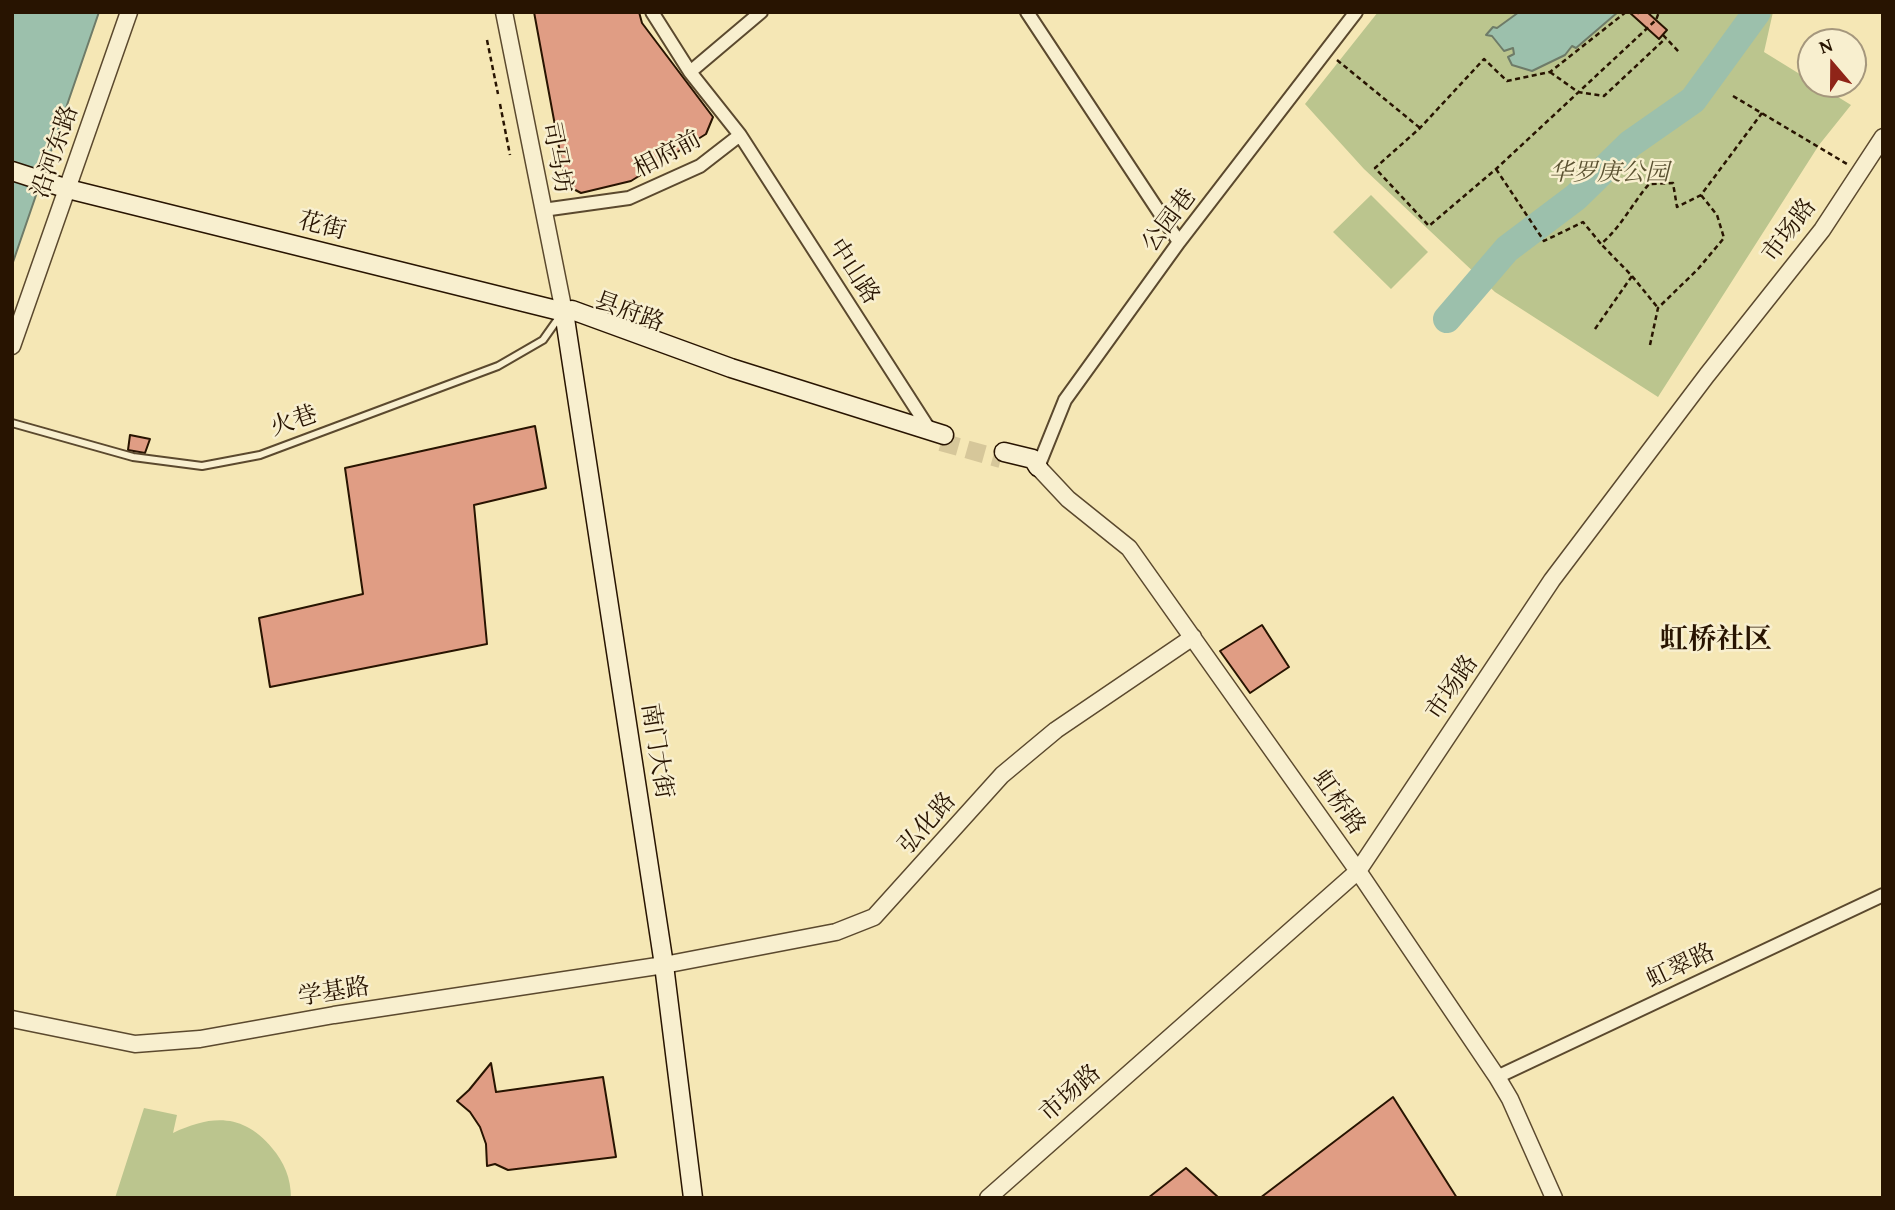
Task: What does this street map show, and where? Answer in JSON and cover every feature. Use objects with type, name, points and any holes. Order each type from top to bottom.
[{"type":"main road","name":"花街","points":[[12,171],[68,189],[564,312]]},
{"type":"main road","name":"县府路","points":[[564,312],[573,319],[732,377],[939,436]]},
{"type":"main road","name":"南门大街","points":[[564,312],[664,965],[693,1198]]},
{"type":"main road","points":[[1003,455],[1028,467],[1038,467]]},
{"type":"street","name":"沿河东路","points":[[12,346],[129,12]]},
{"type":"street","name":"司马坊","points":[[504,12],[564,312]]},
{"type":"street","name":"相府前","points":[[543,210],[629,198],[701,166],[740,135],[690,72],[652,12]]},
{"type":"street","points":[[690,72],[761,12]]},
{"type":"street","points":[[1027,12],[1179,242]]},
{"type":"street","name":"公园巷","points":[[1038,467],[1065,400],[1179,242],[1356,12]]},
{"type":"street","name":"中山路","points":[[740,135],[939,436]]},
{"type":"street","name":"市场路","points":[[988,1198],[1358,871],[1552,580],[1707,374],[1822,230],[1883,137]]},
{"type":"street","name":"虹桥路","points":[[1038,467],[1068,499],[1129,548],[1193,637],[1358,871],[1497,1077],[1510,1099],[1555,1198]]},
{"type":"street","name":"弘化路","points":[[664,965],[836,932],[874,917],[1002,775],[1056,730],[1193,637]]},
{"type":"street","name":"虹翠路","points":[[1497,1077],[1883,895]]},
{"type":"street","name":"学基路","points":[[12,1019],[135,1044],[200,1039],[334,1015],[664,965]]},
{"type":"lane","name":"火巷","points":[[12,423],[133,457],[202,466],[260,455],[498,366],[543,340],[564,312]]},
{"type":"path","points":[[1626,12],[1550,72],[1507,81],[1484,59],[1420,128],[1376,168],[1429,226],[1496,169],[1656,20],[1659,12]]},
{"type":"path","points":[[1550,72],[1578,92],[1604,96],[1664,37],[1679,52]]},
{"type":"path","points":[[487,40],[498,94]]},
{"type":"path","points":[[1326,51],[1420,128]]},
{"type":"path","points":[[1732,96],[1860,172]]},
{"type":"path","points":[[500,104],[510,155]]},
{"type":"path","points":[[1601,244],[1617,231],[1632,203],[1649,184],[1673,183],[1677,207],[1701,195],[1762,113]]},
{"type":"path","points":[[1496,169],[1544,240],[1583,222],[1658,308]]},
{"type":"path","points":[[1650,345],[1658,308],[1698,269],[1724,238],[1717,215],[1701,195]]},
{"type":"path","points":[[1595,329],[1632,276]]},
{"type":"green space","name":"华罗庚公园","points":[[1378,12],[1773,12],[1764,52],[1797,72],[1797,98],[1840,98],[1851,105],[1819,145],[1658,397],[1495,292],[1364,169],[1305,104]]},
{"type":"green space","points":[[1371,195],[1428,252],[1391,289],[1333,232]]},
{"type":"green space","points":[[144,1108],[177,1115],[173,1133],[213,1121],[238,1123],[250,1128],[280,1159],[288,1177],[291,1198],[115,1198]]},
{"type":"shaded area","points":[[12,12],[99,12],[12,265]]},
{"type":"shaded area","points":[[1519,12],[1618,12],[1576,48],[1572,46],[1565,55],[1532,71],[1512,65],[1508,57],[1514,54],[1513,48],[1504,51],[1492,36],[1486,35],[1493,27],[1497,28]]},
{"type":"building","points":[[534,12],[639,12],[642,23],[713,117],[706,134],[631,181],[581,193],[566,185]]},
{"type":"building","points":[[1629,12],[1647,12],[1667,30],[1659,39]]},
{"type":"building","points":[[535,426],[546,488],[474,505],[487,644],[270,687],[259,618],[363,594],[345,468]]},
{"type":"building","points":[[130,435],[150,439],[145,453],[128,450]]},
{"type":"building","points":[[1262,625],[1289,667],[1250,693],[1220,651]]},
{"type":"building","points":[[491,1063],[496,1092],[603,1077],[616,1157],[508,1170],[495,1164],[487,1166],[486,1144],[480,1127],[470,1112],[457,1101]]},
{"type":"building","points":[[1393,1097],[1457,1198],[1260,1198]]},
{"type":"building","points":[[1186,1168],[1219,1198],[1148,1198]]},
{"type":"waterway","points":[[1447,319],[1507,249],[1576,197],[1630,144],[1693,100],[1757,12]]},
{"type":"tunnel","points":[[941,442],[1001,459]]},
{"type":"district","name":"虹桥社区","points":[[1716,641]]}]
